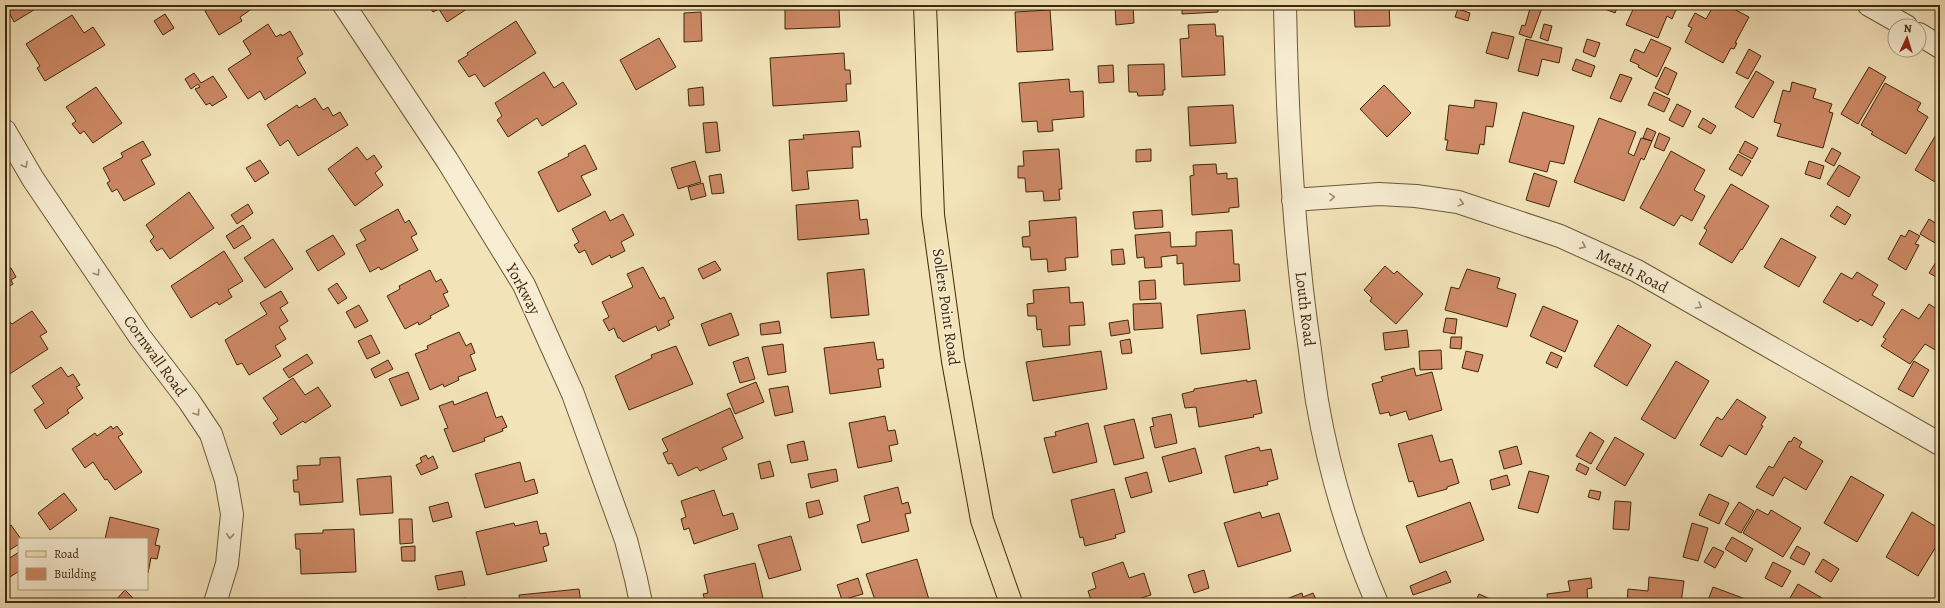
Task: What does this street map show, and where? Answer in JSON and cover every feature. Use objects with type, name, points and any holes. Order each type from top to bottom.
[{"type":"main road","name":"Sollers Point Road","points":[[925,5],[933,215],[954,361],[982,520],[1011,603]]},
{"type":"street","name":"Yorkway","points":[[344,5],[447,160],[524,285],[573,394],[626,540],[636,579],[640,603]]},
{"type":"street","name":"Louth Road","points":[[1285,5],[1287,106],[1293,200],[1313,371],[1331,468],[1358,560],[1377,603]]},
{"type":"street","points":[[1869,5],[1892,18]]},
{"type":"street","points":[[1927,39],[1940,47]]},
{"type":"street","name":"Cornwall Road","points":[[5,132],[33,178],[136,331],[189,401],[211,434],[226,480],[232,514],[227,564],[215,603]]},
{"type":"street","name":"Meath Road","points":[[1293,200],[1378,194],[1416,196],[1458,202],[1560,236],[1637,271],[1940,444]]},
{"type":"building","points":[[5,5],[42,5],[14,22]]},
{"type":"building","points":[[212,5],[256,6],[240,17],[242,21],[219,35],[205,11],[213,6]]},
{"type":"building","points":[[428,5],[473,5],[447,22],[439,9],[433,12]]},
{"type":"building","points":[[785,5],[844,5],[844,9],[839,9],[840,27],[785,29]]},
{"type":"building","points":[[1115,5],[1133,5],[1134,23],[1116,25]]},
{"type":"building","points":[[1178,5],[1218,5],[1218,12],[1182,14],[1182,7],[1179,7]]},
{"type":"building","points":[[1354,5],[1389,5],[1390,26],[1355,27]]},
{"type":"building","points":[[1531,5],[1542,8],[1531,38],[1519,34],[1522,25],[1525,26]]},
{"type":"building","points":[[1595,5],[1618,5],[1615,13]]},
{"type":"building","points":[[1635,5],[1678,5],[1672,19],[1667,16],[1658,38],[1626,25]]},
{"type":"building","points":[[1714,5],[1726,5],[1749,17],[1735,43],[1737,43],[1734,49],[1731,48],[1723,63],[1685,42],[1692,28],[1688,26],[1695,13],[1706,19]]},
{"type":"building","points":[[1458,9],[1470,13],[1468,21],[1455,17]]},
{"type":"building","points":[[1050,10],[1053,50],[1017,52],[1015,12]]},
{"type":"building","points":[[701,12],[702,41],[684,42],[684,13]]},
{"type":"building","points":[[165,14],[174,28],[163,35],[154,21]]},
{"type":"building","points":[[72,15],[84,33],[93,27],[105,45],[45,81],[37,68],[40,66],[26,44]]},
{"type":"building","points":[[516,21],[536,53],[484,87],[475,74],[469,77],[458,61],[468,55],[467,53]]},
{"type":"building","points":[[268,24],[276,37],[281,34],[282,36],[290,31],[303,54],[297,58],[306,73],[265,100],[260,91],[248,99],[228,69],[251,54],[243,41]]},
{"type":"building","points":[[1215,24],[1216,36],[1223,36],[1225,75],[1182,77],[1180,39],[1189,38],[1188,25]]},
{"type":"building","points":[[1544,24],[1552,26],[1548,41],[1540,38]]},
{"type":"building","points":[[1492,32],[1514,37],[1508,59],[1486,53]]},
{"type":"building","points":[[659,38],[676,67],[636,90],[620,60]]},
{"type":"building","points":[[1526,39],[1562,48],[1559,63],[1542,59],[1538,76],[1518,71]]},
{"type":"building","points":[[1587,39],[1600,43],[1595,57],[1583,52]]},
{"type":"building","points":[[1651,39],[1671,48],[1657,77],[1630,61],[1635,49],[1644,53]]},
{"type":"building","points":[[1749,49],[1761,56],[1748,79],[1736,73]]},
{"type":"building","points":[[844,53],[845,70],[850,70],[851,84],[846,84],[847,101],[773,106],[770,58]]},
{"type":"building","points":[[1576,59],[1595,66],[1591,77],[1572,70]]},
{"type":"building","points":[[1164,64],[1165,90],[1163,90],[1163,95],[1138,96],[1137,92],[1129,92],[1128,65]]},
{"type":"building","points":[[1113,65],[1114,82],[1099,83],[1098,66]]},
{"type":"building","points":[[1665,67],[1677,73],[1668,95],[1655,88]]},
{"type":"building","points":[[1869,67],[1886,77],[1858,124],[1841,114]]},
{"type":"building","points":[[1756,71],[1774,82],[1753,118],[1735,107]]},
{"type":"building","points":[[544,72],[554,88],[563,82],[577,104],[542,126],[537,118],[508,137],[497,120],[502,116],[495,103]]},
{"type":"building","points":[[194,73],[201,83],[213,76],[227,97],[212,106],[210,103],[206,105],[195,89],[200,87],[198,84],[191,89],[185,79]]},
{"type":"building","points":[[1620,74],[1632,78],[1621,102],[1610,98]]},
{"type":"building","points":[[1069,79],[1070,92],[1083,91],[1084,117],[1052,120],[1053,131],[1038,132],[1037,121],[1022,122],[1019,83]]},
{"type":"building","points":[[1792,82],[1816,89],[1813,98],[1832,104],[1829,112],[1833,113],[1823,148],[1777,136],[1781,124],[1774,122],[1783,90],[1790,92]]},
{"type":"building","points":[[1885,83],[1921,103],[1917,110],[1928,117],[1906,154],[1871,134],[1873,132],[1861,125]]},
{"type":"building","points":[[1384,85],[1411,113],[1387,137],[1360,109]]},
{"type":"building","points":[[96,87],[122,123],[93,143],[84,131],[80,134],[72,124],[76,121],[66,107]]},
{"type":"building","points":[[703,87],[704,105],[689,106],[688,89]]},
{"type":"building","points":[[1654,92],[1670,99],[1664,112],[1648,105]]},
{"type":"building","points":[[315,98],[323,110],[328,107],[333,116],[340,112],[348,125],[298,156],[288,140],[280,146],[267,125],[297,105],[299,108]]},
{"type":"building","points":[[1475,100],[1497,103],[1493,127],[1486,126],[1484,145],[1480,144],[1478,154],[1446,150],[1448,140],[1445,140],[1449,105],[1474,108]]},
{"type":"building","points":[[1677,104],[1691,111],[1683,127],[1669,120]]},
{"type":"building","points":[[1233,105],[1236,143],[1190,146],[1188,107]]},
{"type":"building","points":[[1523,112],[1574,126],[1564,164],[1550,161],[1547,172],[1509,162]]},
{"type":"building","points":[[1599,118],[1636,132],[1628,153],[1634,156],[1641,138],[1652,141],[1644,160],[1641,158],[1624,201],[1574,182]]},
{"type":"building","points":[[1703,118],[1716,126],[1711,134],[1698,127]]},
{"type":"building","points":[[717,122],[720,151],[706,153],[703,123]]},
{"type":"building","points":[[1647,128],[1656,132],[1652,141],[1643,138]]},
{"type":"building","points":[[1940,128],[1940,185],[1915,170]]},
{"type":"building","points":[[859,131],[861,147],[852,147],[853,168],[807,171],[809,189],[792,191],[789,140],[804,139],[803,135]]},
{"type":"building","points":[[1659,133],[1670,138],[1664,151],[1654,147]]},
{"type":"building","points":[[143,141],[151,155],[141,160],[155,184],[124,201],[117,189],[112,192],[107,183],[110,181],[103,168],[123,157],[121,153]]},
{"type":"building","points":[[1745,141],[1758,148],[1752,159],[1739,152]]},
{"type":"building","points":[[585,145],[597,169],[581,176],[591,195],[558,212],[538,172],[569,156],[568,154]]},
{"type":"building","points":[[357,147],[367,160],[374,155],[382,167],[375,173],[383,185],[355,206],[328,169]]},
{"type":"building","points":[[1832,148],[1841,153],[1834,166],[1825,161]]},
{"type":"building","points":[[1059,149],[1062,189],[1059,189],[1060,200],[1044,201],[1043,191],[1026,192],[1025,178],[1018,178],[1018,166],[1024,166],[1023,151]]},
{"type":"building","points":[[1151,149],[1151,161],[1136,162],[1136,150]]},
{"type":"building","points":[[1671,151],[1705,170],[1694,190],[1705,196],[1692,221],[1681,215],[1674,226],[1640,208]]},
{"type":"building","points":[[1738,154],[1751,161],[1742,176],[1729,169]]},
{"type":"building","points":[[260,160],[269,173],[255,182],[246,168]]},
{"type":"building","points":[[695,161],[701,182],[678,189],[671,168]]},
{"type":"building","points":[[1809,161],[1824,166],[1820,179],[1805,174]]},
{"type":"building","points":[[1216,164],[1217,174],[1227,173],[1227,179],[1237,178],[1239,207],[1229,208],[1229,212],[1192,215],[1190,176],[1194,175],[1193,165]]},
{"type":"building","points":[[1839,165],[1860,177],[1849,197],[1827,184]]},
{"type":"building","points":[[1534,173],[1557,181],[1549,207],[1526,200]]},
{"type":"building","points":[[721,174],[724,193],[712,194],[709,176]]},
{"type":"building","points":[[703,183],[706,196],[691,200],[688,187]]},
{"type":"building","points":[[1731,184],[1769,206],[1742,250],[1741,249],[1732,263],[1699,244],[1707,230],[1704,228]]},
{"type":"building","points":[[189,192],[214,228],[170,259],[162,248],[157,251],[150,241],[154,237],[146,225]]},
{"type":"building","points":[[858,200],[860,220],[867,219],[869,234],[798,240],[796,205]]},
{"type":"building","points":[[248,204],[253,213],[237,224],[231,215]]},
{"type":"building","points":[[1837,206],[1851,215],[1845,225],[1830,216]]},
{"type":"building","points":[[398,209],[405,223],[409,220],[417,234],[411,237],[418,250],[381,270],[379,267],[370,272],[356,245],[366,240],[360,230]]},
{"type":"building","points":[[1162,210],[1163,227],[1135,229],[1133,212]]},
{"type":"building","points":[[605,211],[610,221],[623,214],[634,235],[621,242],[625,251],[611,258],[610,255],[592,265],[585,250],[579,253],[574,245],[579,242],[572,229]]},
{"type":"building","points":[[1076,217],[1078,257],[1065,258],[1066,270],[1048,272],[1047,259],[1031,260],[1030,247],[1023,247],[1022,237],[1030,236],[1029,221]]},
{"type":"building","points":[[1929,219],[1940,226],[1940,246],[1920,234]]},
{"type":"building","points":[[243,225],[251,238],[234,249],[226,236]]},
{"type":"building","points":[[1232,230],[1234,264],[1239,264],[1240,281],[1184,285],[1183,263],[1177,264],[1177,255],[1161,257],[1162,267],[1145,268],[1144,257],[1137,258],[1135,235],[1170,232],[1171,247],[1196,246],[1196,232]]},
{"type":"building","points":[[1909,230],[1920,236],[1915,244],[1919,245],[1906,270],[1888,259],[1901,235],[1905,237]]},
{"type":"building","points":[[333,235],[345,254],[318,271],[306,251]]},
{"type":"building","points":[[1781,238],[1816,257],[1799,287],[1764,267]]},
{"type":"building","points":[[273,239],[293,269],[265,288],[244,258]]},
{"type":"building","points":[[1123,249],[1125,264],[1112,265],[1111,250]]},
{"type":"building","points":[[224,251],[243,281],[228,290],[232,297],[219,305],[217,302],[191,318],[171,286]]},
{"type":"building","points":[[1938,259],[1940,260],[1940,279],[1929,273]]},
{"type":"building","points":[[715,261],[721,270],[703,279],[698,269]]},
{"type":"building","points":[[1385,266],[1394,274],[1397,271],[1423,294],[1396,324],[1370,301],[1372,298],[1364,290]]},
{"type":"building","points":[[643,267],[660,299],[664,297],[674,318],[668,321],[670,325],[658,331],[656,326],[623,342],[620,338],[618,338],[614,328],[609,331],[603,320],[609,317],[602,302],[633,287],[627,274]]},
{"type":"building","points":[[11,268],[16,277],[11,280],[13,284],[5,289],[5,270]]},
{"type":"building","points":[[864,269],[869,315],[831,318],[827,273]]},
{"type":"building","points":[[1467,269],[1500,278],[1497,288],[1516,294],[1507,327],[1445,310],[1451,287],[1459,289]]},
{"type":"building","points":[[430,270],[436,282],[441,279],[448,292],[443,294],[449,306],[430,316],[431,318],[419,325],[418,322],[405,329],[387,296],[400,289],[399,286]]},
{"type":"building","points":[[1857,272],[1878,285],[1872,295],[1885,303],[1872,326],[1860,319],[1858,322],[1823,302],[1841,273],[1852,279]]},
{"type":"building","points":[[1155,280],[1156,299],[1140,300],[1139,281]]},
{"type":"building","points":[[337,283],[347,298],[338,304],[328,289]]},
{"type":"building","points":[[1069,287],[1070,303],[1083,302],[1085,325],[1069,326],[1070,345],[1043,347],[1041,329],[1037,330],[1036,316],[1028,316],[1027,304],[1034,303],[1033,290]]},
{"type":"building","points":[[281,291],[288,303],[280,308],[288,321],[279,327],[286,339],[275,346],[281,356],[249,375],[242,363],[237,365],[225,340],[267,314],[260,303]]},
{"type":"building","points":[[1161,303],[1163,328],[1134,330],[1133,304]]},
{"type":"building","points":[[1929,304],[1940,311],[1940,347],[1937,351],[1925,344],[1910,364],[1881,346],[1886,339],[1883,337],[1902,309],[1919,319]]},
{"type":"building","points":[[359,305],[368,321],[355,328],[346,312]]},
{"type":"building","points":[[1543,306],[1578,321],[1565,352],[1530,336]]},
{"type":"building","points":[[1245,310],[1250,349],[1201,354],[1197,315]]},
{"type":"building","points":[[32,311],[47,332],[40,336],[48,349],[5,377],[5,325],[10,322],[12,324]]},
{"type":"building","points":[[731,313],[739,335],[709,346],[701,324]]},
{"type":"building","points":[[1446,318],[1457,319],[1455,334],[1443,332]]},
{"type":"building","points":[[1128,320],[1130,333],[1111,336],[1109,323]]},
{"type":"building","points":[[779,321],[781,333],[761,335],[760,324]]},
{"type":"building","points":[[1618,325],[1651,345],[1627,386],[1594,366]]},
{"type":"building","points":[[1407,330],[1409,347],[1385,350],[1383,333]]},
{"type":"building","points":[[459,332],[466,346],[471,343],[475,353],[470,355],[476,370],[458,377],[459,380],[444,387],[443,384],[430,390],[415,354],[428,349],[427,346]]},
{"type":"building","points":[[371,335],[380,353],[367,359],[358,341]]},
{"type":"building","points":[[1451,337],[1462,337],[1461,349],[1450,348]]},
{"type":"building","points":[[1130,339],[1132,353],[1122,354],[1120,341]]},
{"type":"building","points":[[874,342],[877,360],[883,359],[884,368],[878,369],[881,387],[830,394],[824,348]]},
{"type":"building","points":[[783,344],[786,372],[768,375],[762,347]]},
{"type":"building","points":[[676,346],[693,384],[629,410],[615,376],[652,358],[651,355]]},
{"type":"building","points":[[1441,350],[1442,369],[1420,370],[1419,351]]},
{"type":"building","points":[[1101,351],[1107,389],[1033,401],[1026,362]]},
{"type":"building","points":[[1466,351],[1483,355],[1478,372],[1462,368]]},
{"type":"building","points":[[1551,352],[1562,357],[1557,368],[1546,363]]},
{"type":"building","points":[[307,354],[313,363],[289,378],[283,369]]},
{"type":"building","points":[[748,357],[755,379],[740,383],[733,362]]},
{"type":"building","points":[[388,360],[393,369],[375,378],[371,369]]},
{"type":"building","points":[[1676,361],[1709,381],[1675,439],[1641,419]]},
{"type":"building","points":[[1914,361],[1929,370],[1913,397],[1898,389]]},
{"type":"building","points":[[61,367],[68,377],[73,374],[80,385],[76,387],[83,398],[67,410],[69,413],[46,429],[34,410],[44,403],[32,386]]},
{"type":"building","points":[[1414,368],[1416,376],[1432,372],[1442,410],[1409,420],[1406,411],[1390,416],[1389,412],[1380,414],[1372,384],[1383,381],[1381,377]]},
{"type":"building","points":[[408,372],[419,399],[401,406],[389,379]]},
{"type":"building","points":[[293,378],[305,395],[318,387],[331,406],[305,423],[303,421],[281,435],[273,423],[278,419],[263,398]]},
{"type":"building","points":[[1247,380],[1247,382],[1256,380],[1262,413],[1253,415],[1254,417],[1199,427],[1196,407],[1185,408],[1182,394],[1194,391],[1194,389]]},
{"type":"building","points":[[756,382],[764,402],[735,414],[727,394]]},
{"type":"building","points":[[788,386],[793,412],[775,416],[769,389]]},
{"type":"building","points":[[487,392],[496,418],[502,416],[507,427],[502,429],[503,431],[484,438],[485,441],[453,452],[444,429],[448,428],[439,406],[453,401],[454,405]]},
{"type":"building","points":[[1737,399],[1766,417],[1761,425],[1763,426],[1746,455],[1729,445],[1722,457],[1700,445],[1717,417],[1722,420]]},
{"type":"building","points":[[730,408],[743,438],[722,448],[727,459],[700,471],[697,467],[678,476],[672,463],[668,464],[663,453],[668,451],[662,439]]},
{"type":"building","points":[[1171,414],[1177,443],[1155,448],[1150,427],[1154,426],[1152,418]]},
{"type":"building","points":[[885,416],[888,431],[895,430],[898,444],[889,446],[892,461],[858,468],[849,423]]},
{"type":"building","points":[[1134,419],[1144,458],[1114,465],[1104,426]]},
{"type":"building","points":[[1088,423],[1097,462],[1053,473],[1044,438],[1056,436],[1055,432]]},
{"type":"building","points":[[111,426],[113,429],[117,426],[123,434],[118,437],[142,472],[115,490],[107,479],[105,480],[93,462],[85,468],[72,449],[95,433],[97,436]]},
{"type":"building","points":[[1590,432],[1604,441],[1591,464],[1576,456]]},
{"type":"building","points":[[1432,435],[1440,462],[1452,459],[1459,483],[1447,487],[1447,489],[1418,497],[1413,481],[1409,482],[1398,444]]},
{"type":"building","points":[[1615,437],[1644,454],[1625,486],[1596,469]]},
{"type":"building","points":[[1794,437],[1802,442],[1799,447],[1823,461],[1806,490],[1784,477],[1773,496],[1756,487],[1769,466],[1773,468],[1789,441],[1791,442]]},
{"type":"building","points":[[804,441],[808,460],[791,463],[787,445]]},
{"type":"building","points":[[1517,446],[1522,464],[1504,469],[1499,451]]},
{"type":"building","points":[[1259,447],[1260,451],[1271,449],[1278,479],[1267,482],[1268,485],[1234,493],[1225,456]]},
{"type":"building","points":[[1195,448],[1202,473],[1169,482],[1162,457]]},
{"type":"building","points":[[426,455],[428,459],[433,456],[438,468],[421,475],[416,465],[422,462],[420,458]]},
{"type":"building","points":[[340,457],[343,502],[300,505],[299,492],[294,492],[293,480],[298,480],[297,466],[320,465],[320,458]]},
{"type":"building","points":[[770,461],[774,476],[761,479],[758,464]]},
{"type":"building","points":[[520,462],[525,482],[534,479],[538,493],[485,508],[475,474]]},
{"type":"building","points":[[1579,463],[1589,468],[1586,475],[1576,470]]},
{"type":"building","points":[[836,469],[838,481],[811,488],[808,474]]},
{"type":"building","points":[[1529,471],[1549,476],[1538,513],[1518,508]]},
{"type":"building","points":[[1147,472],[1152,492],[1131,498],[1125,478]]},
{"type":"building","points":[[1507,475],[1510,485],[1492,490],[1490,480]]},
{"type":"building","points":[[391,476],[393,513],[360,515],[357,479]]},
{"type":"building","points":[[1851,476],[1884,495],[1857,542],[1824,523]]},
{"type":"building","points":[[898,487],[902,504],[908,502],[911,513],[905,514],[909,531],[862,543],[857,525],[870,521],[864,496]]},
{"type":"building","points":[[1114,489],[1125,532],[1115,535],[1116,538],[1085,546],[1083,537],[1080,538],[1071,500]]},
{"type":"building","points":[[714,490],[723,516],[733,513],[738,529],[694,544],[689,528],[684,530],[681,519],[686,517],[681,501]]},
{"type":"building","points":[[1590,490],[1601,492],[1599,500],[1588,497]]},
{"type":"building","points":[[64,493],[77,510],[50,530],[38,513]]},
{"type":"building","points":[[1709,494],[1729,503],[1719,524],[1699,515]]},
{"type":"building","points":[[819,500],[823,514],[809,518],[806,503]]},
{"type":"building","points":[[1615,501],[1631,502],[1629,530],[1613,529]]},
{"type":"building","points":[[448,502],[452,517],[433,522],[429,507]]},
{"type":"building","points":[[1470,502],[1484,540],[1420,563],[1406,526]]},
{"type":"building","points":[[1739,502],[1754,511],[1741,533],[1725,524]]},
{"type":"building","points":[[1757,509],[1768,515],[1771,510],[1801,528],[1783,557],[1743,533]]},
{"type":"building","points":[[1260,512],[1262,518],[1279,513],[1291,551],[1238,567],[1224,523]]},
{"type":"building","points":[[1912,512],[1940,529],[1940,540],[1918,576],[1886,557]]},
{"type":"building","points":[[110,517],[159,529],[155,545],[160,546],[157,559],[151,558],[148,573],[148,538],[105,538]]},
{"type":"building","points":[[399,519],[412,519],[413,543],[400,544]]},
{"type":"building","points":[[537,521],[540,534],[546,533],[549,545],[543,547],[547,561],[487,575],[476,532],[514,523],[515,526]]},
{"type":"building","points":[[1692,523],[1708,528],[1698,561],[1683,557]]},
{"type":"building","points":[[11,525],[20,538],[18,538],[18,545],[5,553],[5,530]]},
{"type":"building","points":[[354,529],[356,572],[301,574],[300,549],[296,549],[295,534],[323,533],[323,530]]},
{"type":"building","points":[[791,536],[801,570],[769,579],[758,545]]},
{"type":"building","points":[[1732,537],[1753,549],[1746,562],[1725,549]]},
{"type":"building","points":[[415,546],[415,561],[402,561],[401,547]]},
{"type":"building","points":[[1797,546],[1810,553],[1804,565],[1790,558]]},
{"type":"building","points":[[1713,547],[1724,552],[1715,568],[1704,562]]},
{"type":"building","points":[[18,553],[18,572],[7,579],[5,576],[5,561]]},
{"type":"building","points":[[917,559],[930,603],[876,603],[866,574]]},
{"type":"building","points":[[1823,559],[1839,569],[1831,582],[1815,572]]},
{"type":"building","points":[[1123,562],[1129,578],[1144,573],[1151,595],[1126,603],[1092,603],[1088,591],[1096,588],[1092,573]]},
{"type":"building","points":[[1773,562],[1791,571],[1782,587],[1765,578]]},
{"type":"building","points":[[755,563],[764,603],[706,603],[703,594],[708,593],[704,575]]},
{"type":"building","points":[[1204,570],[1209,588],[1194,593],[1188,575]]},
{"type":"building","points":[[462,571],[465,585],[438,590],[435,576]]},
{"type":"building","points":[[1446,571],[1451,582],[1413,595],[1410,586]]},
{"type":"building","points":[[1649,577],[1684,581],[1681,603],[1627,603],[1628,589],[1648,591]]},
{"type":"building","points":[[858,578],[863,594],[842,600],[837,585]]},
{"type":"building","points":[[1591,578],[1592,588],[1587,589],[1588,603],[1548,603],[1547,594],[1570,591],[1568,581]]},
{"type":"building","points":[[1798,584],[1822,598],[1819,603],[1798,603],[1790,598]]},
{"type":"building","points":[[1713,587],[1751,601],[1750,603],[1707,603]]},
{"type":"building","points":[[579,589],[581,603],[520,603],[519,595]]},
{"type":"building","points":[[125,590],[138,603],[113,603]]},
{"type":"building","points":[[1302,593],[1303,597],[1313,593],[1318,603],[1276,603]]},
{"type":"building","points":[[1479,594],[1499,603],[1475,603]]},
{"type":"building","points":[[465,598],[466,603],[443,603]]}]
